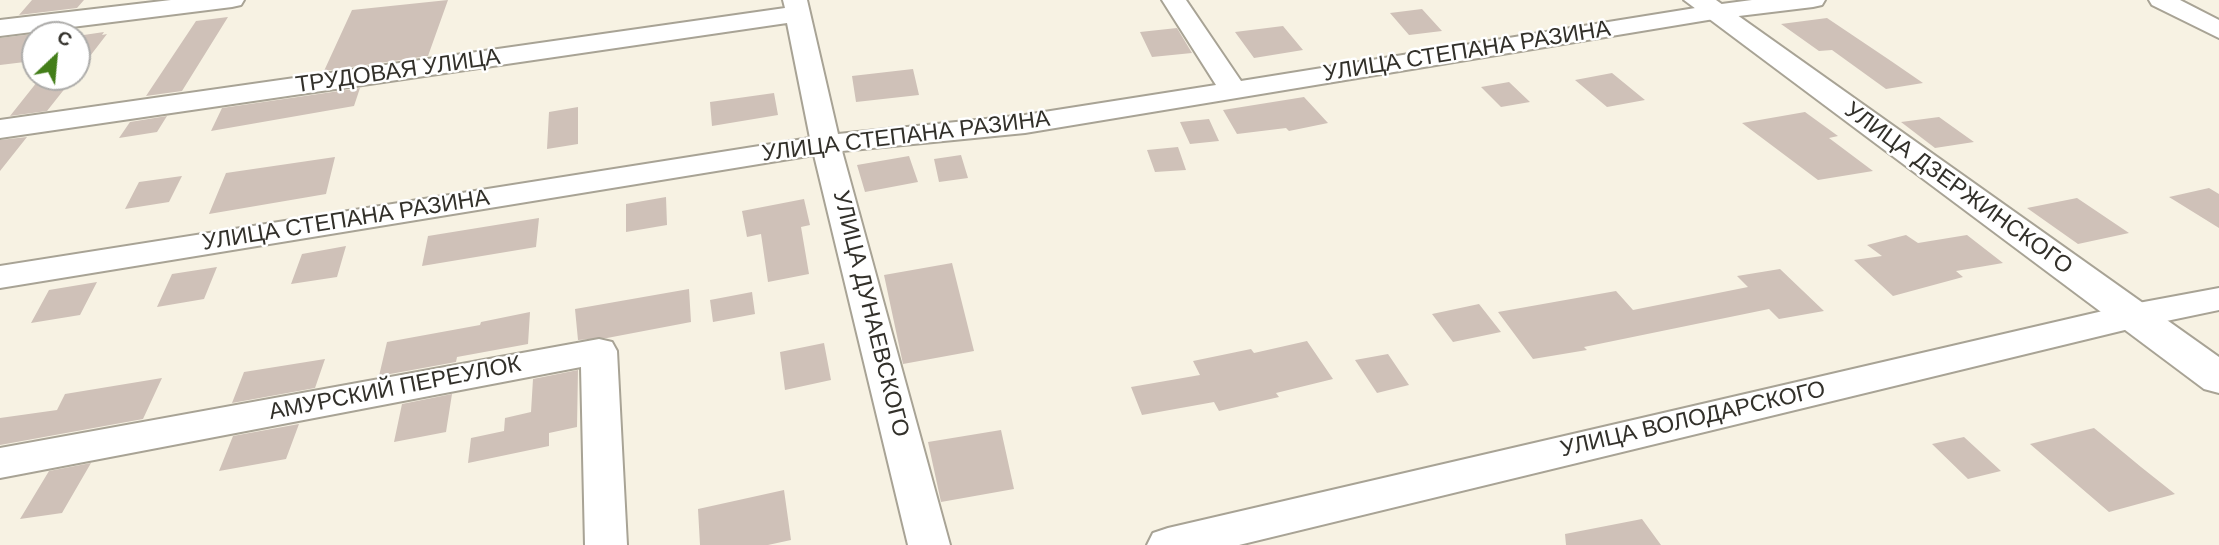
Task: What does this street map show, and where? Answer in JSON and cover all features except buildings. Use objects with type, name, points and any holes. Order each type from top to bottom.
[{"type":"street","points":[[0,28],[232,0]]},
{"type":"street","points":[[1174,0],[1234,90]]},
{"type":"street","name":"УЛИЦА СТЕПАНА РАЗИНА","points":[[0,277],[826,144],[1025,124],[1234,90],[1706,6],[1813,0]]},
{"type":"street","points":[[2161,0],[2219,30]]},
{"type":"street","name":"УЛИЦА ДЗЕРЖИНСКОГО","points":[[1706,6],[2219,378]]},
{"type":"street","name":"ТРУДОВАЯ УЛИЦА","points":[[0,129],[796,7]]},
{"type":"street","name":"УЛИЦА ДУНАЕВСКОГО","points":[[796,7],[826,144],[929,545]]},
{"type":"street","name":"УЛИЦА ВОЛОДАРСКОГО","points":[[1168,545],[2133,316],[2219,299]]},
{"type":"street","name":"АМУРСКИЙ ПЕРЕУЛОК","points":[[0,463],[599,351],[606,545]]}]
